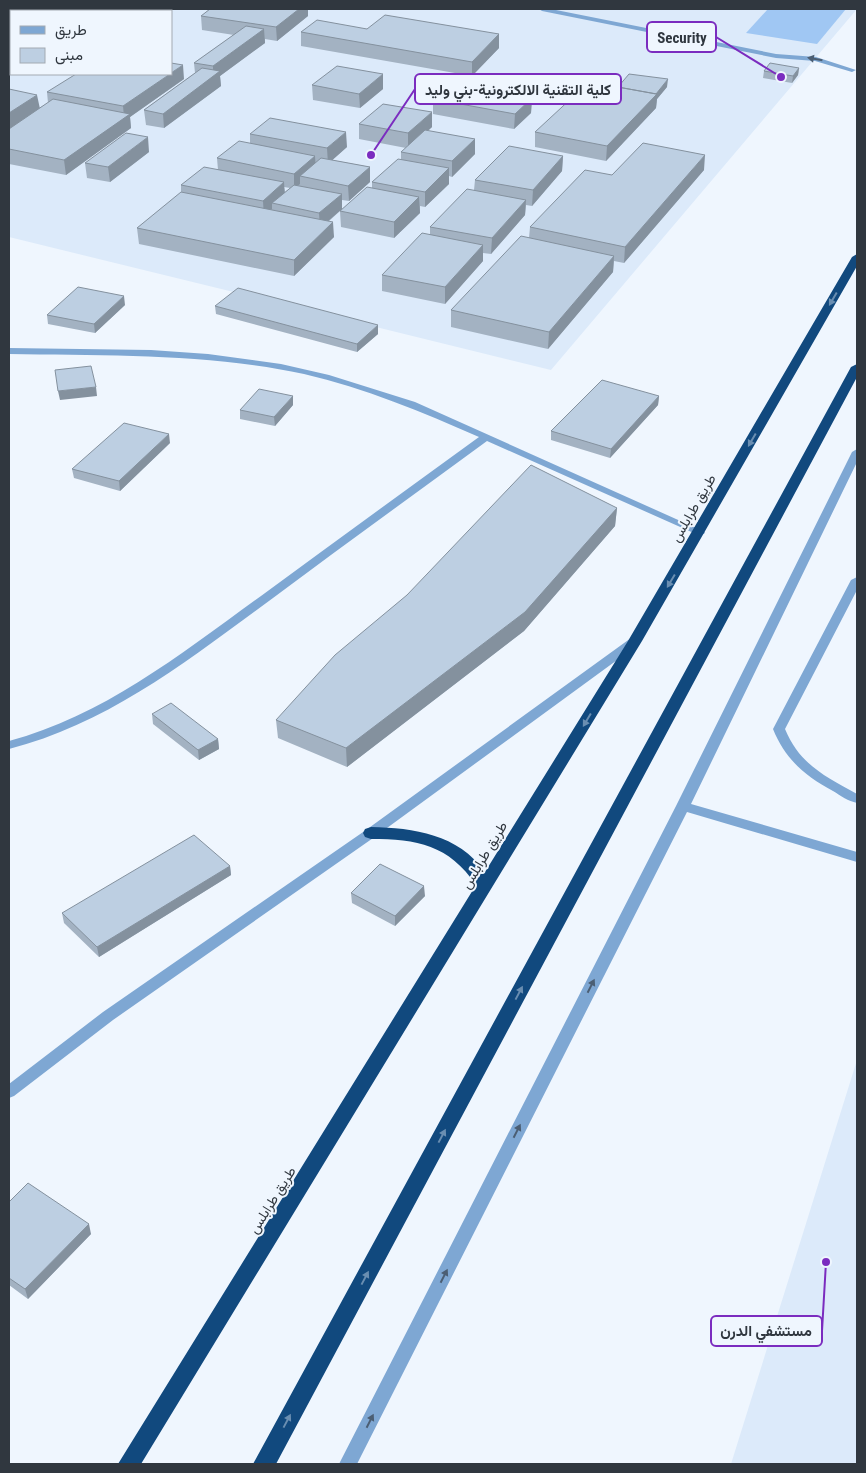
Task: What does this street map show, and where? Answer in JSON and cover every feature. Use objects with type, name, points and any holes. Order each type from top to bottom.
[{"type":"highway","name":"طريق طرابلس","points":[[129,1464],[635,641],[700,532],[857,256]]},
{"type":"highway","points":[[264,1464],[857,367]]},
{"type":"highway","points":[[370,833],[395,832],[420,836],[442,843],[461,855],[476,870],[486,886]]},
{"type":"street","points":[[542,9],[776,56],[813,67],[855,71]]},
{"type":"street","points":[[776,56],[816,59],[855,71]]},
{"type":"street","points":[[9,352],[196,356],[279,366],[366,387],[412,404],[700,532]]},
{"type":"street","points":[[9,745],[64,726],[116,701],[161,672],[486,437]]},
{"type":"street","points":[[348,1464],[683,806],[857,452]]},
{"type":"street","points":[[857,580],[780,729],[785,745],[796,760],[819,779],[857,800]]},
{"type":"street","points":[[9,1092],[108,1016],[370,833],[635,641]]},
{"type":"street","points":[[683,806],[857,857]]},
{"type":"shaded area","points":[[9,9],[857,9],[551,370],[9,237]]},
{"type":"shaded area","points":[[768,9],[846,9],[817,44],[746,33]]},
{"type":"shaded area","points":[[857,1060],[857,1464],[731,1464]]},
{"type":"building","points":[[210,9],[299,9],[276,27],[201,16]]},
{"type":"building","points":[[385,15],[499,34],[472,62],[301,32],[317,20],[367,29]]},
{"type":"building","points":[[246,26],[264,29],[213,66],[194,63]]},
{"type":"building","points":[[172,63],[183,65],[172,72]]},
{"type":"building","points":[[770,63],[799,68],[793,76],[764,71]]},
{"type":"building","points":[[337,66],[383,74],[359,94],[312,85]]},
{"type":"building","points":[[202,68],[220,71],[163,114],[144,110]]},
{"type":"building","points":[[629,74],[668,79],[656,94],[618,87]]},
{"type":"building","points":[[74,75],[169,75],[123,106],[47,92]]},
{"type":"building","points":[[589,82],[657,94],[607,146],[535,132]]},
{"type":"building","points":[[452,84],[532,98],[515,114],[433,99]]},
{"type":"building","points":[[9,89],[37,95],[9,113]]},
{"type":"building","points":[[53,99],[130,114],[64,160],[9,149],[9,129]]},
{"type":"building","points":[[383,104],[432,112],[408,133],[359,124]]},
{"type":"building","points":[[270,118],[346,132],[327,148],[250,134]]},
{"type":"building","points":[[425,130],[475,139],[452,161],[401,152]]},
{"type":"building","points":[[126,133],[148,137],[108,167],[85,163]]},
{"type":"building","points":[[239,141],[315,156],[294,174],[217,158]]},
{"type":"building","points":[[643,143],[705,155],[625,247],[530,227],[585,170],[612,175]]},
{"type":"building","points":[[509,146],[563,156],[533,190],[475,180]]},
{"type":"building","points":[[321,158],[370,167],[348,186],[300,176]]},
{"type":"building","points":[[398,159],[449,168],[425,192],[372,182]]},
{"type":"building","points":[[204,167],[284,182],[263,201],[181,185]]},
{"type":"building","points":[[294,185],[342,194],[319,213],[272,203]]},
{"type":"building","points":[[367,187],[419,197],[394,222],[340,211]]},
{"type":"building","points":[[467,189],[526,200],[492,238],[430,227]]},
{"type":"building","points":[[181,192],[333,222],[294,260],[137,228]]},
{"type":"building","points":[[422,233],[483,245],[445,287],[382,275]]},
{"type":"building","points":[[521,236],[614,256],[549,332],[451,310]]},
{"type":"building","points":[[78,287],[124,296],[94,324],[47,315]]},
{"type":"building","points":[[238,288],[378,325],[357,344],[215,306]]},
{"type":"building","points":[[91,366],[96,387],[58,391],[55,370]]},
{"type":"building","points":[[602,380],[659,396],[611,449],[551,431]]},
{"type":"building","points":[[259,389],[293,396],[274,417],[240,410]]},
{"type":"building","points":[[124,423],[169,434],[119,481],[72,469]]},
{"type":"building","points":[[531,465],[617,508],[525,612],[346,748],[276,720],[335,655],[407,595]]},
{"type":"building","points":[[171,703],[218,739],[198,750],[152,714]]},
{"type":"building","points":[[194,835],[230,866],[97,947],[62,913]]},
{"type":"building","points":[[380,864],[424,886],[395,916],[351,893]]},
{"type":"building","points":[[28,1183],[89,1224],[25,1289],[9,1278],[9,1202]]},
{"type":"place","name":"Security","points":[[781,77]]},
{"type":"place","name":"كلية التقنية الالكترونية-بني وليد","points":[[371,155]]},
{"type":"place","name":"مستشفي الدرن","points":[[826,1262]]}]
